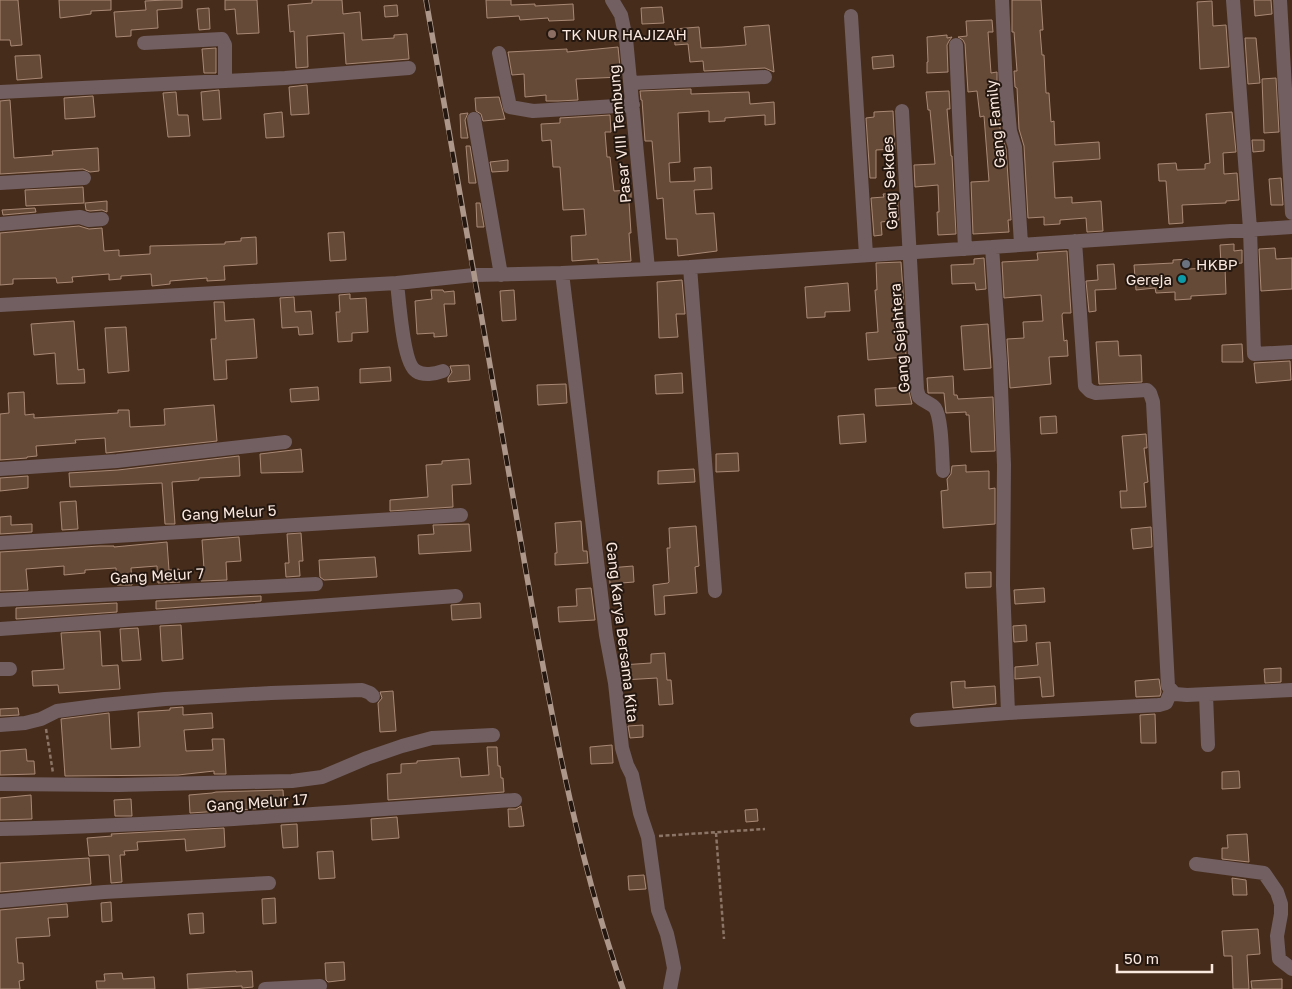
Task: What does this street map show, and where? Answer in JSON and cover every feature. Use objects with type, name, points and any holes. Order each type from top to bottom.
[{"type":"street","name":"Pasar VIII Tembung","points":[[612,0],[622,15],[625,27],[632,83],[648,269]]},
{"type":"street","name":"Gang Family","points":[[1002,0],[1006,88],[1010,131],[1015,147],[1021,244]]},
{"type":"street","points":[[1233,0],[1250,229],[1254,354],[1292,352]]},
{"type":"street","points":[[1280,0],[1292,213]]},
{"type":"street","points":[[851,16],[866,255]]},
{"type":"street","points":[[144,43],[222,39],[225,45],[225,81]]},
{"type":"street","points":[[956,45],[964,249]]},
{"type":"street","points":[[499,53],[510,107],[532,111],[633,105]]},
{"type":"street","points":[[0,92],[285,78],[409,68]]},
{"type":"street","points":[[632,83],[765,77]]},
{"type":"street","name":"Gang Sekdes","points":[[902,111],[909,252]]},
{"type":"street","points":[[474,119],[501,275]]},
{"type":"street","points":[[0,183],[84,178]]},
{"type":"street","points":[[0,224],[80,217],[89,220],[102,218]]},
{"type":"street","points":[[0,305],[397,283],[474,275],[648,269],[1292,227]]},
{"type":"street","points":[[1075,241],[1085,386],[1090,391],[1096,392],[1145,390],[1150,392],[1153,402],[1168,686],[1175,694],[1187,695],[1292,690]]},
{"type":"street","points":[[992,247],[1000,362],[1004,465],[1003,585],[1008,712]]},
{"type":"street","name":"Gang Sejahtera","points":[[909,252],[917,390],[919,398],[933,406],[937,411],[943,471]]},
{"type":"street","points":[[690,266],[715,590]]},
{"type":"street","name":"Gang Karya Bersama Kita","points":[[562,273],[606,635],[615,683],[621,743],[632,775],[640,813],[648,836],[658,910],[667,934],[673,960],[674,968],[670,989]]},
{"type":"street","points":[[397,283],[405,344],[411,366],[415,371],[423,374],[436,374],[443,371]]},
{"type":"street","points":[[0,469],[117,461],[285,442]]},
{"type":"street","name":"Gang Melur 5","points":[[0,543],[461,515]]},
{"type":"street","name":"Gang Melur 7","points":[[0,600],[316,584]]},
{"type":"street","points":[[0,629],[456,596]]},
{"type":"street","points":[[0,725],[25,723],[57,711],[165,699],[362,690],[373,696]]},
{"type":"street","points":[[917,720],[1008,712],[1160,705],[1166,703],[1171,691]]},
{"type":"street","points":[[1206,695],[1208,745]]},
{"type":"street","points":[[0,784],[118,785],[292,781],[322,777],[368,758],[425,739],[493,735]]},
{"type":"street","name":"Gang Melur 17","points":[[0,829],[98,827],[217,821],[515,800]]},
{"type":"street","points":[[1196,864],[1264,873],[1277,892],[1281,904],[1277,936],[1279,958],[1292,969]]},
{"type":"street","points":[[0,902],[104,892],[269,883]]},
{"type":"street","points":[[265,989],[320,986]]},
{"type":"path","points":[[45,717],[55,784]]},
{"type":"path","points":[[648,836],[765,829]]},
{"type":"path","points":[[716,833],[724,938]]},
{"type":"building","points":[[0,0],[18,0],[22,45],[11,46],[10,40],[0,40]]},
{"type":"building","points":[[59,0],[111,0],[111,10],[91,11],[91,14],[60,18]]},
{"type":"building","points":[[182,0],[182,8],[157,10],[158,28],[131,30],[131,36],[116,37],[114,12],[146,10],[145,1]]},
{"type":"building","points":[[225,0],[257,0],[259,33],[237,34],[235,9],[225,10]]},
{"type":"building","points":[[312,0],[342,0],[343,14],[360,12],[362,40],[394,38],[394,35],[407,34],[409,59],[346,64],[344,33],[307,36],[308,67],[296,68],[294,31],[290,32],[288,5],[312,3]]},
{"type":"building","points":[[486,0],[511,0],[511,5],[573,4],[574,20],[549,21],[548,18],[520,20],[519,16],[487,18]]},
{"type":"building","points":[[1012,0],[1041,0],[1043,30],[1040,30],[1042,55],[1044,55],[1046,93],[1049,93],[1051,122],[1054,121],[1055,145],[1099,142],[1100,159],[1053,162],[1055,198],[1072,197],[1072,203],[1101,201],[1103,231],[1087,232],[1086,218],[1060,220],[1060,224],[1044,225],[1044,217],[1028,218],[1024,146],[1019,129],[1017,88],[1015,87],[1014,71],[1017,71],[1014,32],[1012,32]]},
{"type":"building","points":[[1254,0],[1271,0],[1272,14],[1255,16]]},
{"type":"building","points":[[1212,1],[1213,26],[1226,25],[1229,67],[1200,69],[1197,2]]},
{"type":"building","points":[[397,5],[398,16],[385,17],[384,6]]},
{"type":"building","points":[[662,7],[664,23],[642,24],[641,8]]},
{"type":"building","points":[[209,8],[210,29],[199,30],[197,9]]},
{"type":"building","points":[[992,20],[993,32],[988,32],[991,73],[997,72],[997,90],[995,90],[1000,128],[1006,149],[1011,220],[1008,220],[1009,232],[973,234],[971,182],[989,181],[984,116],[980,117],[977,91],[968,92],[965,44],[958,37],[967,36],[966,21]]},
{"type":"building","points":[[769,25],[774,72],[765,68],[704,71],[703,61],[690,62],[688,44],[675,45],[674,29],[699,27],[701,48],[746,45],[744,27]]},
{"type":"building","points":[[947,35],[947,38],[952,37],[947,45],[948,72],[927,73],[927,37]]},
{"type":"building","points":[[1245,38],[1256,38],[1260,83],[1248,84]]},
{"type":"building","points":[[618,47],[621,77],[576,79],[578,100],[558,101],[546,101],[546,95],[525,97],[524,74],[512,75],[508,52],[567,49],[567,52]]},
{"type":"building","points":[[216,48],[216,73],[204,73],[202,49]]},
{"type":"building","points":[[40,55],[42,78],[17,80],[15,56]]},
{"type":"building","points":[[893,55],[894,67],[873,69],[872,57]]},
{"type":"building","points":[[1276,78],[1279,132],[1264,133],[1262,79]]},
{"type":"building","points":[[307,85],[309,114],[291,115],[289,87]]},
{"type":"building","points":[[691,89],[691,94],[749,92],[750,104],[774,102],[775,124],[765,125],[765,115],[725,118],[725,121],[709,122],[709,111],[678,113],[680,162],[669,163],[670,182],[695,181],[694,168],[711,167],[712,189],[694,190],[696,214],[714,213],[717,251],[678,256],[677,239],[666,239],[663,198],[657,199],[652,141],[645,141],[640,91]]},
{"type":"building","points":[[219,90],[221,119],[203,120],[201,92]]},
{"type":"building","points":[[949,91],[950,109],[947,109],[952,156],[956,234],[938,235],[938,185],[915,187],[914,165],[935,164],[930,110],[928,110],[926,92]]},
{"type":"building","points":[[176,92],[178,115],[188,115],[190,136],[168,137],[163,93]]},
{"type":"building","points":[[93,96],[95,117],[65,119],[64,98]]},
{"type":"building","points":[[499,97],[505,119],[483,121],[481,114],[476,111],[475,98]]},
{"type":"building","points":[[10,100],[14,158],[53,155],[52,151],[98,148],[99,171],[90,172],[83,169],[0,174],[0,101]]},
{"type":"building","points":[[893,111],[895,149],[876,150],[876,178],[870,178],[866,118],[874,117],[874,112]]},
{"type":"building","points":[[282,112],[284,137],[266,138],[264,114]]},
{"type":"building","points":[[1232,112],[1236,152],[1223,153],[1224,174],[1237,173],[1239,200],[1226,201],[1226,203],[1182,205],[1183,223],[1169,224],[1166,181],[1159,181],[1158,164],[1176,163],[1177,170],[1205,169],[1205,164],[1210,163],[1206,114]]},
{"type":"building","points":[[468,113],[465,120],[468,138],[461,138],[460,114]]},
{"type":"building","points":[[610,115],[611,132],[605,132],[607,157],[610,157],[614,191],[631,190],[631,202],[629,202],[631,233],[629,233],[631,261],[598,263],[598,259],[572,261],[571,236],[586,235],[584,209],[563,210],[560,167],[553,167],[551,140],[542,141],[541,124],[560,123],[560,118]]},
{"type":"building","points":[[1252,140],[1264,140],[1264,151],[1253,152]]},
{"type":"building","points":[[466,146],[470,146],[476,183],[469,183]]},
{"type":"building","points":[[508,160],[508,171],[492,172],[490,162]]},
{"type":"building","points":[[1281,178],[1283,205],[1271,205],[1269,179]]},
{"type":"building","points":[[83,187],[84,203],[26,206],[25,190]]},
{"type":"building","points":[[897,193],[899,220],[881,222],[882,235],[874,236],[871,198],[884,197],[883,194]]},
{"type":"building","points":[[107,201],[107,212],[102,210],[86,210],[85,203]]},
{"type":"building","points":[[476,203],[480,203],[484,227],[477,227]]},
{"type":"building","points":[[35,208],[36,212],[3,215],[2,210]]},
{"type":"building","points":[[79,226],[89,229],[102,228],[104,251],[119,250],[119,256],[150,254],[150,246],[225,244],[225,242],[241,241],[241,238],[256,237],[257,264],[224,266],[225,280],[207,281],[207,278],[170,281],[170,284],[152,286],[151,274],[121,276],[121,279],[109,280],[109,274],[72,277],[73,282],[57,283],[56,278],[13,279],[13,284],[0,285],[0,233]]},
{"type":"building","points":[[344,232],[346,260],[330,261],[328,233]]},
{"type":"building","points":[[1234,244],[1234,251],[1242,250],[1242,263],[1221,265],[1220,245]]},
{"type":"building","points":[[1275,248],[1276,259],[1292,258],[1292,289],[1261,291],[1259,249]]},
{"type":"building","points":[[1067,251],[1071,313],[1063,313],[1062,315],[1064,341],[1067,340],[1068,356],[1049,357],[1051,384],[1010,388],[1007,339],[1024,338],[1023,322],[1043,321],[1041,295],[1004,298],[1002,262],[1038,260],[1037,253]]},
{"type":"building","points":[[984,258],[986,289],[976,290],[975,283],[952,284],[951,265],[974,264],[974,259]]},
{"type":"building","points":[[1189,259],[1189,269],[1225,267],[1226,294],[1191,296],[1191,299],[1175,300],[1175,292],[1156,293],[1155,288],[1136,290],[1134,265],[1173,263],[1173,260]]},
{"type":"building","points":[[901,262],[904,305],[902,306],[903,331],[905,331],[906,357],[868,360],[866,333],[878,332],[875,290],[877,290],[876,263]]},
{"type":"building","points":[[1114,264],[1116,289],[1095,290],[1096,311],[1089,312],[1086,281],[1098,280],[1097,265]]},
{"type":"building","points":[[682,280],[685,314],[676,314],[678,337],[659,338],[657,282]]},
{"type":"building","points":[[848,283],[850,311],[825,312],[825,317],[807,318],[805,287]]},
{"type":"building","points":[[431,290],[454,291],[455,304],[444,304],[447,336],[434,337],[434,333],[417,334],[415,301],[432,299]]},
{"type":"building","points":[[514,290],[516,320],[502,321],[500,291]]},
{"type":"building","points":[[350,294],[350,299],[366,298],[368,332],[352,333],[352,341],[338,342],[336,312],[340,312],[339,295]]},
{"type":"building","points":[[294,297],[295,312],[311,311],[313,334],[299,335],[298,327],[282,328],[280,298]]},
{"type":"building","points":[[214,302],[224,302],[225,321],[254,319],[257,358],[226,360],[227,379],[214,380],[211,339],[216,339]]},
{"type":"building","points":[[74,321],[78,370],[84,369],[85,383],[57,384],[55,353],[34,355],[31,324]]},
{"type":"building","points":[[988,324],[991,368],[964,370],[961,326]]},
{"type":"building","points":[[126,327],[129,371],[108,373],[105,328]]},
{"type":"building","points":[[1118,341],[1119,356],[1141,355],[1142,382],[1099,384],[1096,342]]},
{"type":"building","points":[[1242,344],[1243,362],[1222,362],[1222,345]]},
{"type":"building","points":[[1290,361],[1291,380],[1256,383],[1254,363]]},
{"type":"building","points":[[469,365],[470,380],[448,382],[452,372],[450,366]]},
{"type":"building","points":[[390,367],[391,381],[360,383],[360,369]]},
{"type":"building","points":[[682,373],[683,393],[656,394],[655,375]]},
{"type":"building","points":[[953,376],[954,395],[957,395],[958,399],[993,397],[995,451],[971,452],[969,415],[966,415],[966,412],[946,413],[944,393],[928,393],[927,378]]},
{"type":"building","points":[[566,384],[567,403],[538,405],[537,385]]},
{"type":"building","points":[[318,387],[319,400],[291,402],[290,389]]},
{"type":"building","points":[[908,387],[912,404],[876,406],[875,389]]},
{"type":"building","points":[[24,392],[25,415],[34,414],[34,418],[118,413],[118,410],[129,410],[130,427],[165,425],[164,409],[214,405],[217,441],[106,453],[105,438],[75,440],[76,443],[36,446],[37,456],[0,460],[0,414],[9,413],[8,393]]},
{"type":"building","points":[[864,414],[866,442],[840,444],[838,416]]},
{"type":"building","points":[[1056,416],[1057,433],[1041,434],[1040,417]]},
{"type":"building","points":[[1146,434],[1147,448],[1144,448],[1148,482],[1144,483],[1146,507],[1121,508],[1120,491],[1127,491],[1122,436]]},
{"type":"building","points":[[301,449],[303,472],[261,473],[260,454]]},
{"type":"building","points":[[738,453],[739,471],[716,472],[716,454]]},
{"type":"building","points":[[239,456],[240,476],[199,478],[199,480],[172,482],[175,524],[165,524],[162,483],[70,487],[69,473],[118,470]]},
{"type":"building","points":[[469,459],[471,484],[452,485],[453,507],[390,511],[390,500],[428,497],[426,465],[442,464],[442,461]]},
{"type":"building","points":[[966,465],[966,472],[989,471],[989,489],[995,488],[995,524],[943,528],[941,491],[948,490],[947,479],[951,474],[952,466]]},
{"type":"building","points":[[694,469],[695,482],[658,484],[658,471]]},
{"type":"building","points":[[28,476],[28,488],[0,491],[0,478]]},
{"type":"building","points":[[76,501],[78,529],[62,530],[60,502]]},
{"type":"building","points":[[11,516],[11,525],[32,524],[32,532],[0,534],[0,517]]},
{"type":"building","points":[[581,521],[583,551],[587,551],[588,563],[555,565],[555,553],[557,553],[555,523]]},
{"type":"building","points":[[469,524],[471,551],[419,554],[418,535],[434,534],[433,525]]},
{"type":"building","points":[[696,526],[699,566],[695,567],[697,593],[664,596],[665,614],[655,615],[653,585],[669,582],[667,548],[670,548],[669,528]]},
{"type":"building","points":[[1151,527],[1152,547],[1133,549],[1131,529]]},
{"type":"building","points":[[301,533],[303,561],[299,561],[300,576],[286,577],[285,563],[289,563],[287,534]]},
{"type":"building","points":[[239,537],[241,561],[226,562],[227,580],[201,581],[200,569],[204,569],[202,540]]},
{"type":"building","points":[[167,542],[169,570],[179,569],[180,582],[158,583],[157,566],[131,568],[132,585],[117,585],[116,568],[85,570],[85,573],[64,575],[64,566],[26,569],[28,590],[0,591],[0,552],[100,546],[114,547]]},
{"type":"building","points":[[375,557],[377,577],[324,580],[320,577],[319,560]]},
{"type":"building","points":[[633,566],[634,582],[610,584],[609,568]]},
{"type":"building","points":[[991,572],[991,587],[966,588],[965,573]]},
{"type":"building","points":[[591,588],[595,620],[559,622],[558,607],[577,606],[576,589]]},
{"type":"building","points":[[1044,588],[1045,602],[1015,604],[1014,590]]},
{"type":"building","points":[[261,596],[261,601],[156,609],[156,601]]},
{"type":"building","points":[[117,603],[117,612],[16,619],[16,608]]},
{"type":"building","points":[[480,603],[481,618],[452,620],[451,605]]},
{"type":"building","points":[[181,625],[183,659],[162,661],[160,626]]},
{"type":"building","points":[[1026,625],[1027,641],[1014,642],[1013,626]]},
{"type":"building","points":[[138,628],[141,660],[122,661],[120,629]]},
{"type":"building","points":[[100,631],[102,666],[118,665],[120,689],[59,693],[58,685],[33,686],[32,671],[64,669],[61,633]]},
{"type":"building","points":[[1050,642],[1054,696],[1042,697],[1040,677],[1015,679],[1015,667],[1038,665],[1036,643]]},
{"type":"building","points":[[665,653],[667,680],[671,680],[673,704],[659,705],[657,678],[623,680],[621,665],[651,663],[651,654]]},
{"type":"building","points":[[1281,668],[1281,682],[1265,683],[1264,669]]},
{"type":"building","points":[[1159,679],[1160,696],[1136,697],[1135,681]]},
{"type":"building","points":[[965,681],[965,688],[995,686],[996,704],[953,708],[951,682]]},
{"type":"building","points":[[393,691],[396,731],[380,732],[378,703],[382,698],[380,692]]},
{"type":"building","points":[[183,707],[183,715],[212,713],[213,728],[184,730],[186,751],[213,750],[212,739],[224,739],[226,774],[214,774],[214,771],[178,775],[65,776],[61,719],[109,713],[111,749],[140,747],[138,712],[170,710],[170,708]]},
{"type":"building","points":[[18,708],[19,715],[0,716],[0,709]]},
{"type":"building","points":[[1155,714],[1156,743],[1141,743],[1140,715]]},
{"type":"building","points":[[643,725],[643,737],[630,738],[628,726]]},
{"type":"building","points":[[612,745],[613,763],[591,764],[590,747]]},
{"type":"building","points":[[487,747],[497,747],[498,766],[500,766],[501,778],[503,778],[504,792],[388,800],[387,774],[401,773],[401,764],[459,758],[461,777],[489,775]]},
{"type":"building","points":[[26,749],[27,761],[34,761],[35,774],[0,775],[0,751]]},
{"type":"building","points":[[1239,771],[1240,788],[1222,789],[1222,772]]},
{"type":"building","points":[[283,790],[284,807],[190,813],[189,795],[216,792]]},
{"type":"building","points":[[31,795],[32,819],[0,820],[0,798]]},
{"type":"building","points":[[131,799],[132,816],[115,816],[114,800]]},
{"type":"building","points":[[521,806],[524,826],[509,827],[508,809],[516,809]]},
{"type":"building","points":[[757,809],[758,821],[746,822],[745,810]]},
{"type":"building","points":[[397,817],[399,838],[372,840],[371,819]]},
{"type":"building","points":[[297,824],[298,847],[283,848],[281,825]]},
{"type":"building","points":[[224,828],[225,847],[186,851],[185,839],[137,842],[138,850],[124,851],[125,855],[120,855],[122,882],[111,883],[109,855],[89,856],[87,838],[112,836],[111,834]]},
{"type":"building","points":[[1247,834],[1249,862],[1222,859],[1222,848],[1228,848],[1227,835]]},
{"type":"building","points":[[333,851],[335,878],[319,879],[317,852]]},
{"type":"building","points":[[89,858],[91,884],[0,892],[0,863]]},
{"type":"building","points":[[644,875],[646,889],[629,890],[628,876]]},
{"type":"building","points":[[1232,878],[1246,880],[1247,895],[1233,895]]},
{"type":"building","points":[[275,898],[276,923],[263,924],[262,899]]},
{"type":"building","points":[[111,902],[112,921],[102,922],[101,903]]},
{"type":"building","points":[[67,904],[68,917],[48,918],[50,936],[16,938],[18,963],[23,963],[24,980],[19,981],[20,989],[0,989],[0,910]]},
{"type":"building","points":[[203,913],[204,933],[190,934],[188,914]]},
{"type":"building","points":[[1258,929],[1260,954],[1247,955],[1249,989],[1233,989],[1232,956],[1224,956],[1222,931]]},
{"type":"building","points":[[344,962],[345,980],[328,982],[326,980],[325,963]]},
{"type":"building","points":[[252,971],[253,987],[188,989],[187,974]]},
{"type":"building","points":[[122,973],[123,979],[154,977],[155,989],[97,989],[96,981],[105,981],[104,974]]},
{"type":"building","points":[[1282,979],[1282,989],[1252,989],[1251,981]]},
{"type":"railway","points":[[426,0],[549,701],[588,875],[623,989]]},
{"type":"place","name":"TK NUR HAJIZAH","points":[[552,34]]},
{"type":"place","name":"HKBP","points":[[1186,264]]},
{"type":"place","name":"Gereja","points":[[1182,279]]}]
